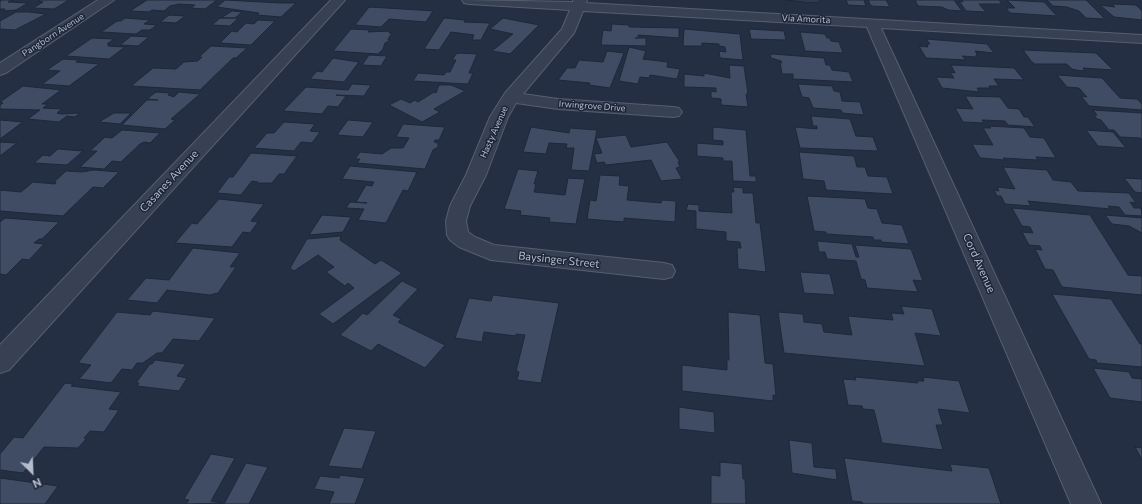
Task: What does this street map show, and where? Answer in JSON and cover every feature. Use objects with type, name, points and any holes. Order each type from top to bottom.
[{"type":"street","name":"Pangborn Avenue","points":[[0,70],[107,0]]},
{"type":"street","name":"Casanes Avenue","points":[[0,362],[338,0]]},
{"type":"street","name":"Via Amorita","points":[[469,0],[579,3],[872,23],[1142,39]]},
{"type":"street","name":"Hasty Avenue","points":[[458,235],[456,221],[460,206],[474,178],[499,117],[511,98],[569,30],[579,3]]},
{"type":"street","name":"Cord Avenue","points":[[872,23],[1086,504]]},
{"type":"street","points":[[1127,38],[1142,53]]},
{"type":"street","name":"Irwingrove Drive","points":[[511,98],[558,104],[674,112]]},
{"type":"street","name":"Baysinger Street","points":[[458,235],[473,245],[491,252],[664,270]]},
{"type":"building","points":[[12,0],[8,2],[28,3],[16,10],[3,11],[5,9],[0,9],[0,1]]},
{"type":"building","points":[[69,0],[54,9],[33,8],[43,2],[38,1]]},
{"type":"building","points":[[147,0],[217,0],[205,9],[191,8],[195,5],[179,4],[170,6],[164,11],[130,11]]},
{"type":"building","points":[[225,0],[296,3],[281,17],[257,15],[259,13],[217,7]]},
{"type":"building","points":[[786,0],[819,0],[820,2],[805,2]]},
{"type":"building","points":[[846,0],[864,0],[866,6],[848,5]]},
{"type":"building","points":[[868,0],[886,0],[890,7],[871,6]]},
{"type":"building","points":[[915,0],[954,0],[962,11],[948,10],[942,7],[918,6]]},
{"type":"building","points":[[962,0],[999,0],[1002,4],[979,4],[986,12],[966,11],[959,1],[963,2]]},
{"type":"building","points":[[1007,0],[1044,2],[1057,16],[1010,13],[1006,8],[1015,8]]},
{"type":"building","points":[[1047,0],[1086,0],[1105,19],[1086,18],[1079,11],[1067,7],[1053,6]]},
{"type":"building","points":[[1112,4],[1136,5],[1142,11],[1142,20],[1114,17],[1100,5],[1115,7]]},
{"type":"building","points":[[369,7],[433,11],[426,22],[389,19],[381,27],[355,25]]},
{"type":"building","points":[[232,11],[242,12],[235,18],[221,18]]},
{"type":"building","points":[[16,12],[46,14],[15,30],[0,29],[0,21]]},
{"type":"building","points":[[169,15],[185,16],[176,23],[160,22]]},
{"type":"building","points":[[125,18],[150,20],[144,24],[157,25],[150,30],[142,30],[136,34],[101,32],[117,21],[121,21]]},
{"type":"building","points":[[220,18],[238,18],[230,26],[212,25]]},
{"type":"building","points":[[444,18],[465,20],[464,22],[490,23],[481,40],[472,40],[474,35],[451,32],[439,50],[424,49]]},
{"type":"building","points":[[503,18],[539,25],[510,54],[492,51],[513,34],[490,29]]},
{"type":"building","points":[[258,20],[275,21],[251,45],[220,43],[232,31],[237,32],[246,23],[254,24]]},
{"type":"building","points":[[612,24],[629,25],[629,27],[679,28],[679,38],[638,35],[638,38],[646,38],[646,46],[601,45],[603,30],[611,31]]},
{"type":"building","points":[[351,29],[370,30],[368,32],[390,31],[389,33],[392,33],[388,39],[389,41],[385,43],[383,49],[378,54],[333,51]]},
{"type":"building","points":[[684,29],[740,34],[743,60],[720,58],[719,51],[726,52],[725,47],[719,46],[719,44],[702,43],[702,46],[683,46]]},
{"type":"building","points":[[749,29],[784,31],[786,40],[751,39]]},
{"type":"building","points":[[800,32],[825,34],[831,41],[839,42],[843,53],[805,51]]},
{"type":"building","points":[[131,36],[149,37],[138,46],[120,45]]},
{"type":"building","points":[[92,38],[114,39],[107,44],[109,44],[108,46],[125,47],[109,59],[66,56]]},
{"type":"building","points":[[926,39],[987,44],[994,53],[975,51],[977,54],[975,57],[962,56],[966,60],[926,58],[919,46],[928,47],[927,44],[930,44]]},
{"type":"building","points":[[211,46],[247,48],[236,58],[233,58],[200,90],[131,86],[153,68],[176,69],[184,62],[198,61],[202,57],[199,57]]},
{"type":"building","points":[[629,47],[646,51],[643,59],[668,62],[667,67],[680,69],[677,79],[650,75],[649,78],[640,77],[638,84],[619,81]]},
{"type":"building","points":[[1023,50],[1096,53],[1113,70],[1083,68],[1085,71],[1072,69],[1067,64],[1035,64]]},
{"type":"building","points":[[607,51],[624,53],[610,88],[589,85],[590,83],[558,80],[567,68],[575,68],[579,60],[603,62]]},
{"type":"building","points":[[456,54],[477,54],[469,73],[473,73],[468,84],[413,81],[418,73],[444,75],[446,72],[450,72],[456,60],[452,60]]},
{"type":"building","points":[[369,55],[387,56],[381,66],[362,65]]},
{"type":"building","points":[[770,55],[824,58],[826,65],[830,65],[832,70],[849,72],[853,82],[793,79],[793,74],[782,74],[780,62],[782,63],[781,61],[771,58]]},
{"type":"building","points":[[333,58],[359,62],[344,82],[310,79],[317,71],[322,72]]},
{"type":"building","points":[[63,59],[79,60],[76,62],[99,64],[69,86],[42,84],[60,71],[47,70]]},
{"type":"building","points":[[729,65],[744,66],[748,94],[746,94],[748,107],[721,105],[721,99],[711,98],[711,91],[716,92],[716,88],[684,87],[684,74],[704,76],[704,73],[730,78]]},
{"type":"building","points":[[951,65],[1014,68],[1024,80],[994,79],[999,86],[977,88],[979,92],[942,88],[936,77],[954,78],[950,72],[955,73]]},
{"type":"building","points":[[1057,75],[1102,78],[1120,98],[1137,99],[1142,104],[1142,110],[1089,106],[1081,96],[1087,97],[1079,88],[1067,87]]},
{"type":"building","points":[[352,84],[371,85],[364,96],[336,95],[346,96],[338,107],[328,106],[322,114],[283,111],[306,87],[348,90]]},
{"type":"building","points":[[798,84],[832,86],[834,91],[840,92],[842,101],[860,102],[864,115],[842,113],[841,110],[813,108],[809,98],[802,97]]},
{"type":"building","points":[[439,85],[451,85],[465,91],[434,109],[440,112],[422,122],[389,105],[401,99],[410,103],[415,100],[418,102],[434,92],[436,93]]},
{"type":"building","points":[[23,86],[61,90],[42,104],[48,104],[43,108],[62,109],[57,113],[61,114],[80,113],[75,117],[67,116],[59,122],[28,119],[40,110],[0,109],[0,105],[3,103],[0,102]]},
{"type":"building","points":[[156,92],[170,93],[168,95],[174,97],[179,92],[200,94],[171,119],[175,120],[165,129],[122,125],[147,100],[158,100],[147,99]]},
{"type":"building","points":[[965,96],[1000,97],[1008,108],[1019,109],[1024,117],[1028,117],[1035,127],[1008,125],[1005,121],[982,120],[984,123],[963,122],[955,108],[973,109]]},
{"type":"building","points":[[1093,110],[1142,113],[1142,140],[1140,138],[1120,137],[1114,130],[1109,130],[1101,120],[1097,119],[1094,115],[1097,115]]},
{"type":"building","points":[[114,113],[131,113],[120,124],[99,122]]},
{"type":"building","points":[[811,116],[850,119],[856,136],[873,137],[878,151],[800,148],[795,127],[817,129],[817,126],[813,126]]},
{"type":"building","points":[[0,120],[23,122],[0,139]]},
{"type":"building","points":[[348,120],[373,122],[363,137],[337,135]]},
{"type":"building","points":[[284,122],[315,124],[310,131],[320,132],[312,143],[301,142],[294,151],[254,148],[267,133],[274,133]]},
{"type":"building","points":[[403,124],[445,127],[439,140],[435,140],[434,142],[438,143],[438,147],[433,150],[425,169],[357,163],[360,159],[355,159],[360,152],[382,154],[391,148],[403,148],[409,138],[396,137]]},
{"type":"building","points":[[989,126],[1024,128],[1030,137],[1044,138],[1056,158],[1036,157],[1038,160],[1003,158],[1005,160],[980,158],[972,144],[993,145],[983,128],[991,128]]},
{"type":"building","points":[[531,127],[569,133],[570,128],[597,130],[589,171],[571,170],[574,148],[566,148],[567,144],[549,143],[546,154],[523,152]]},
{"type":"building","points":[[713,127],[746,130],[750,176],[756,176],[756,182],[733,181],[732,161],[723,161],[723,158],[697,156],[697,143],[723,145],[723,141],[713,140]]},
{"type":"building","points":[[122,130],[160,133],[150,143],[144,142],[140,144],[121,162],[112,161],[104,169],[80,167],[97,151],[90,151],[105,137],[112,138]]},
{"type":"building","points":[[1086,130],[1113,132],[1126,148],[1098,146]]},
{"type":"building","points":[[626,135],[631,147],[667,142],[680,162],[678,162],[680,167],[676,168],[682,179],[661,181],[651,160],[606,165],[604,162],[597,163],[594,154],[602,153],[596,138]]},
{"type":"building","points":[[0,142],[17,143],[0,156]]},
{"type":"building","points":[[58,149],[83,151],[67,165],[34,163],[43,155],[50,156]]},
{"type":"building","points":[[799,152],[854,156],[857,167],[865,167],[868,176],[887,177],[893,194],[826,190],[824,181],[803,179]]},
{"type":"building","points":[[251,153],[297,156],[284,174],[279,174],[272,183],[257,183],[258,182],[252,181],[241,195],[217,193],[229,177],[233,177]]},
{"type":"building","points":[[350,166],[417,172],[408,191],[403,190],[386,223],[358,220],[364,209],[346,208],[350,202],[367,203],[356,202],[366,185],[372,186],[374,182],[342,179]]},
{"type":"building","points":[[1003,167],[1047,170],[1053,180],[1071,182],[1078,191],[1129,193],[1136,203],[1130,202],[1134,208],[1141,208],[1142,216],[1125,215],[1119,207],[1108,206],[1110,209],[1028,201],[1031,206],[1005,204],[1001,196],[997,196],[994,190],[999,191],[997,187],[1015,189]]},
{"type":"building","points":[[518,169],[538,171],[534,184],[536,184],[534,192],[565,195],[568,178],[585,179],[576,224],[549,222],[550,218],[520,215],[521,211],[504,209]]},
{"type":"building","points":[[94,170],[119,172],[103,188],[93,187],[63,216],[0,211],[0,190],[21,192],[33,182],[55,184],[56,182],[54,182],[66,171],[82,172]]},
{"type":"building","points":[[600,175],[620,176],[619,185],[629,186],[627,200],[661,203],[662,200],[676,201],[675,222],[624,218],[624,222],[587,219],[590,200],[596,201]]},
{"type":"building","points":[[1124,178],[1142,179],[1142,193],[1135,192]]},
{"type":"building","points":[[733,187],[743,188],[743,193],[753,193],[756,223],[760,223],[766,272],[738,269],[737,248],[741,248],[740,242],[726,241],[726,232],[696,229],[696,211],[686,210],[688,204],[699,205],[699,211],[732,213],[731,192],[734,192]]},
{"type":"building","points":[[807,196],[865,199],[868,208],[877,209],[882,223],[902,225],[909,244],[881,242],[881,240],[874,240],[873,237],[826,234],[826,232],[814,231]]},
{"type":"building","points":[[219,199],[264,204],[251,221],[258,222],[250,233],[243,232],[232,247],[175,243],[192,223],[197,224]]},
{"type":"building","points":[[1012,208],[1090,215],[1128,275],[1142,276],[1142,295],[1062,287],[1053,270],[1045,269],[1035,249],[1042,250],[1040,246],[1029,245],[1022,232],[1033,233],[1030,227],[1022,226]]},
{"type":"building","points":[[322,215],[351,217],[343,232],[309,235]]},
{"type":"building","points":[[1105,215],[1142,218],[1142,233],[1129,226],[1112,224]]},
{"type":"building","points":[[5,218],[59,222],[42,239],[39,239],[34,243],[44,244],[29,260],[22,259],[6,275],[0,274],[0,222]]},
{"type":"building","points":[[341,236],[340,240],[375,264],[381,260],[402,273],[333,324],[319,314],[354,288],[348,283],[345,286],[326,272],[334,267],[318,255],[294,271],[290,268],[307,239]]},
{"type":"building","points":[[817,241],[852,244],[856,257],[859,257],[855,245],[911,249],[923,281],[913,280],[918,292],[867,288],[865,280],[861,279],[856,261],[827,259],[825,252],[819,252]]},
{"type":"building","points":[[193,248],[240,253],[230,267],[236,267],[218,293],[210,295],[167,290],[157,303],[127,300],[146,278],[169,280]]},
{"type":"building","points":[[800,272],[830,274],[835,295],[804,293]]},
{"type":"building","points":[[402,281],[418,289],[393,315],[401,319],[398,322],[445,345],[425,368],[378,344],[371,351],[340,335],[363,313],[367,315]]},
{"type":"building","points":[[1052,294],[1111,299],[1140,344],[1142,344],[1142,367],[1097,363],[1096,360],[1089,359]]},
{"type":"building","points":[[493,295],[559,303],[541,383],[517,380],[519,372],[516,371],[525,335],[516,334],[516,336],[484,332],[482,342],[455,338],[469,298],[491,301]]},
{"type":"building","points":[[901,306],[932,309],[941,336],[915,333],[925,366],[784,353],[778,312],[803,314],[804,322],[822,324],[824,332],[852,335],[848,316],[893,320],[891,313],[904,314]]},
{"type":"building","points":[[153,311],[215,318],[199,341],[173,339],[162,353],[157,353],[143,363],[137,363],[132,370],[122,369],[111,383],[79,379],[91,365],[78,363],[117,312],[150,315]]},
{"type":"building","points":[[728,312],[760,315],[765,363],[773,364],[776,396],[773,395],[773,401],[682,391],[682,365],[727,370],[727,360],[729,360]]},
{"type":"building","points":[[155,360],[186,364],[177,376],[187,378],[179,391],[137,386],[139,383],[136,383],[150,364],[152,364]]},
{"type":"building","points":[[1093,368],[1129,372],[1132,378],[1142,379],[1142,402],[1110,398]]},
{"type":"building","points":[[855,377],[918,383],[917,381],[924,381],[923,377],[959,381],[970,413],[938,409],[943,425],[936,425],[943,450],[882,443],[874,410],[863,409],[862,406],[848,405],[843,379],[856,380]]},
{"type":"building","points":[[65,383],[73,384],[71,386],[121,392],[109,409],[119,410],[104,432],[90,431],[84,438],[86,439],[78,448],[44,447],[23,473],[0,470],[0,454],[14,437],[23,438]]},
{"type":"building","points":[[679,407],[714,412],[715,433],[679,429]]},
{"type":"building","points":[[344,428],[376,431],[362,469],[328,466]]},
{"type":"building","points":[[789,440],[812,443],[814,467],[836,469],[837,480],[792,473]]},
{"type":"building","points":[[1135,447],[1142,448],[1142,460]]},
{"type":"building","points":[[211,454],[235,458],[211,501],[223,503],[186,504],[189,500],[184,499]]},
{"type":"building","points":[[844,458],[952,471],[950,464],[989,468],[1001,504],[863,504],[862,502],[852,501]]},
{"type":"building","points":[[720,462],[742,464],[743,479],[745,479],[746,504],[711,504],[711,475],[720,476]]},
{"type":"building","points":[[246,463],[268,467],[249,504],[224,504]]},
{"type":"building","points":[[340,475],[365,478],[355,504],[329,504],[334,492],[314,489],[320,476],[339,478]]},
{"type":"building","points":[[0,478],[58,486],[45,504],[0,504]]}]
